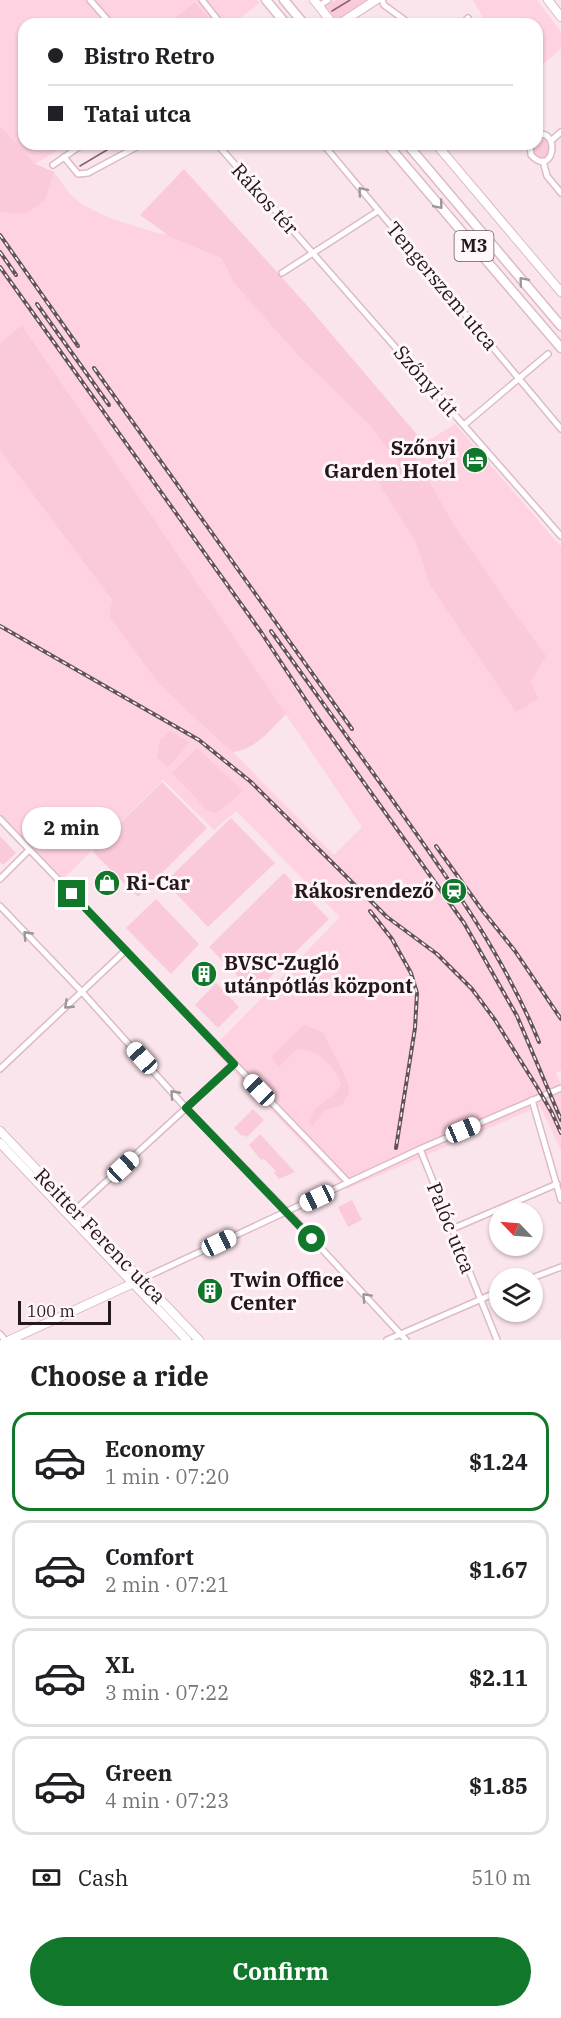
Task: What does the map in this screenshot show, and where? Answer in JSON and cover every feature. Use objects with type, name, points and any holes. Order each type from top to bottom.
[{"type":"main road","points":[[266,0],[281,18]]},
{"type":"main road","points":[[284,0],[299,18]]},
{"type":"main road","name":"M3","points":[[392,150],[561,348]]},
{"type":"main road","name":"M3","points":[[412,150],[561,326]]},
{"type":"street","points":[[90,0],[106,18]]},
{"type":"street","points":[[202,0],[216,18]]},
{"type":"street","points":[[328,0],[316,3],[328,18]]},
{"type":"street","points":[[348,18],[376,0]]},
{"type":"street","points":[[382,0],[384,5],[402,18]]},
{"type":"street","points":[[548,0],[561,17]]},
{"type":"street","points":[[553,139],[561,132]]},
{"type":"street","points":[[531,150],[534,158],[543,161],[551,158],[556,152],[553,139],[543,134]]},
{"type":"street","points":[[53,165],[74,150]]},
{"type":"street","points":[[64,157],[78,174],[88,173],[131,150]]},
{"type":"street","name":"Rákos tér","points":[[222,150],[314,253]]},
{"type":"street","name":"Tengerszem utca","points":[[328,150],[561,429]]},
{"type":"street","points":[[441,150],[561,292]]},
{"type":"street","points":[[543,161],[547,176],[561,193]]},
{"type":"street","points":[[282,273],[378,211]]},
{"type":"street","name":"Szőnyi út","points":[[314,253],[561,536]]},
{"type":"street","points":[[464,425],[548,354]]},
{"type":"street","points":[[0,819],[348,1182]]},
{"type":"street","points":[[0,879],[30,850]]},
{"type":"street","points":[[0,906],[82,992],[186,1108],[406,1340]]},
{"type":"street","points":[[0,1069],[126,950]]},
{"type":"street","points":[[72,1213],[234,1064]]},
{"type":"street","points":[[0,1334],[8,1340],[420,1149],[561,1088]]},
{"type":"street","points":[[532,1100],[561,1200]]},
{"type":"street","name":"Reitter Ferenc utca","points":[[0,1131],[72,1213]]},
{"type":"street","name":"Reitter Ferenc utca","points":[[0,1143],[199,1340]]},
{"type":"street","name":"Palóc utca","points":[[420,1149],[497,1340]]},
{"type":"street","points":[[452,1229],[557,1184]]},
{"type":"street","points":[[543,1274],[561,1267]]},
{"type":"street","name":"Reitter Ferenc utca","points":[[138,1281],[187,1340]]},
{"type":"street","points":[[387,1340],[489,1295]]},
{"type":"shaded area","name":"Rákosrendező","points":[[0,0],[257,0],[260,3],[240,18],[18,18],[18,150],[58,150],[35,164],[54,172],[69,193],[83,205],[109,218],[154,232],[212,242],[304,302],[424,443],[455,424],[561,547],[561,1070],[556,1073],[561,1085],[561,1150],[540,1106],[347,1189],[212,1049],[340,917],[236,811],[214,830],[163,780],[58,884],[0,825],[0,451],[112,600],[109,617],[158,683],[233,752],[334,855],[362,827],[22,325],[0,343]]},
{"type":"shaded area","points":[[336,0],[370,0],[341,18],[324,18],[318,12]]},
{"type":"shaded area","points":[[473,0],[537,0],[561,32],[561,49],[543,64],[543,18],[484,18]]},
{"type":"shaded area","points":[[195,2],[209,18],[175,18]]},
{"type":"shaded area","points":[[0,126],[18,146],[18,150],[22,150],[35,164],[54,172],[45,200],[26,214],[0,212]]},
{"type":"shaded area","points":[[543,137],[548,138],[553,151],[541,158],[533,153],[533,150],[543,150]]},
{"type":"shaded area","points":[[184,169],[304,302],[424,443],[413,453],[454,525],[546,656],[531,681],[538,699],[516,712],[430,585],[416,542],[378,482],[398,463],[370,425],[298,355],[234,283],[222,258],[172,238],[140,215]]},
{"type":"shaded area","points":[[22,325],[286,714],[262,738],[249,747],[233,752],[158,683],[109,617],[112,600],[0,451],[0,343]]},
{"type":"shaded area","points":[[171,731],[190,742],[168,767],[157,757],[160,740]]},
{"type":"shaded area","points":[[197,748],[242,790],[234,800],[216,813],[207,810],[172,773]]},
{"type":"shaded area","points":[[162,782],[207,828],[138,897],[92,851]]},
{"type":"shaded area","points":[[231,818],[275,863],[208,927],[165,882]]},
{"type":"shaded area","points":[[0,836],[16,853],[3,865],[0,862]]},
{"type":"shaded area","points":[[284,873],[329,919],[254,993],[209,947]]},
{"type":"shaded area","points":[[156,899],[199,944],[171,974],[126,928]]},
{"type":"shaded area","points":[[216,983],[239,1007],[218,1028],[195,1005]]},
{"type":"shaded area","points":[[304,1025],[323,1032],[349,1087],[349,1092],[342,1105],[325,1110],[312,1126],[309,1123],[315,1109],[333,1095],[341,1085],[335,1071],[319,1055],[305,1050],[297,1049],[279,1067],[271,1057]]},
{"type":"shaded area","points":[[253,1109],[264,1120],[247,1137],[242,1136],[234,1128]]},
{"type":"shaded area","points":[[260,1134],[295,1172],[279,1179],[274,1173],[276,1171],[264,1159],[261,1160],[249,1145]]},
{"type":"shaded area","points":[[352,1200],[362,1220],[348,1227],[338,1207]]},
{"type":"waterway","points":[[332,11],[350,0]]},
{"type":"waterway","points":[[80,166],[107,150]]},
{"type":"railway","points":[[0,235],[78,346]]},
{"type":"railway","points":[[0,252],[16,275]]},
{"type":"railway","points":[[0,267],[261,632],[317,717],[464,923],[517,1016],[561,1120]]},
{"type":"railway","points":[[37,304],[109,405]]},
{"type":"railway","points":[[94,368],[352,729]]},
{"type":"railway","points":[[0,626],[199,740],[251,782],[387,917],[437,954],[472,989],[495,1020],[537,1087],[561,1133]]},
{"type":"railway","points":[[271,631],[381,783],[475,920],[509,979],[539,1042]]},
{"type":"railway","points":[[436,846],[515,951],[561,1019]]},
{"type":"railway","points":[[370,911],[392,939],[411,973],[417,993],[415,1028],[396,1148]]},
{"type":"place","name":"Szőnyi Garden Hotel","points":[[475,460]]},
{"type":"place","name":"Ri-Car","points":[[107,883]]},
{"type":"place","name":"Rákosrendező","points":[[454,891]]},
{"type":"place","name":"BVSC-Zugló utánpótlás központ","points":[[204,974]]},
{"type":"place","name":"Twin Office Center","points":[[210,1291]]},
{"type":"route","points":[[72,894],[234,1064],[186,1108],[312,1239]]}]
